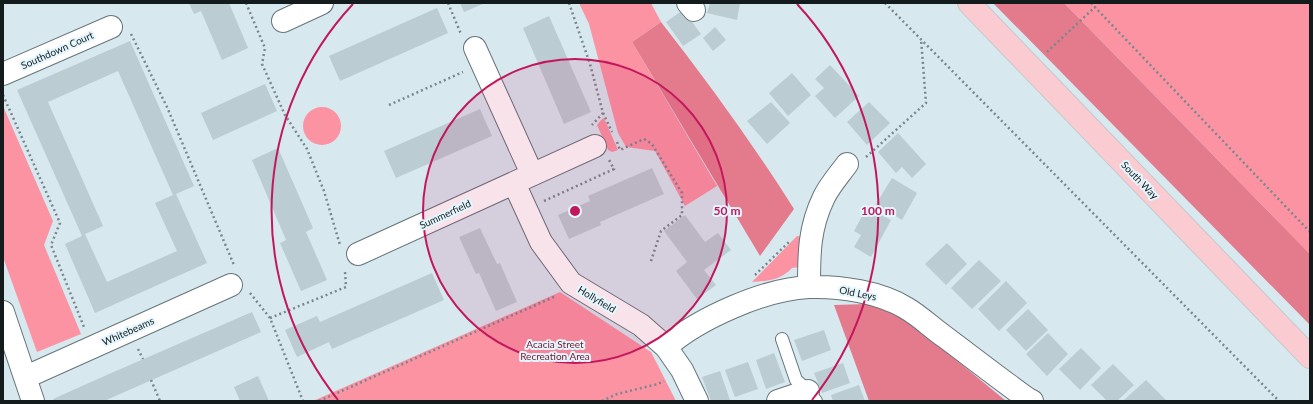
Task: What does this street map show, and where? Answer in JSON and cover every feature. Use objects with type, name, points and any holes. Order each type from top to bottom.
[{"type":"main road","name":"South Way","points":[[969,3],[1310,357]]},
{"type":"street","points":[[283,21],[322,3]]},
{"type":"street","name":"Southdown Court","points":[[3,74],[111,26]]},
{"type":"street","points":[[478,56],[523,179]]},
{"type":"street","name":"Summerfield","points":[[348,258],[523,179],[596,143]]},
{"type":"street","points":[[809,287],[809,255],[814,222],[825,196],[847,164]]},
{"type":"street","name":"Hollyfield","points":[[523,179],[525,209],[541,242],[571,283],[641,325],[666,347],[682,370],[697,401]]},
{"type":"street","name":"Whitebeams","points":[[26,377],[237,279]]},
{"type":"street","name":"Old Leys","points":[[666,347],[690,328],[731,308],[771,293],[809,287],[841,289],[874,294],[906,308],[1032,401]]},
{"type":"street","points":[[3,312],[33,401]]},
{"type":"street","points":[[778,401],[812,396]]},
{"type":"lane","points":[[782,339],[796,380],[812,396]]},
{"type":"path","points":[[246,3],[266,48],[262,64],[285,115],[307,149],[348,258],[346,287],[270,318]]},
{"type":"path","points":[[389,105],[478,56],[467,48],[448,3]]},
{"type":"path","points":[[569,3],[590,64],[603,113],[620,150],[644,139],[652,144],[682,193],[682,215],[661,231],[650,264]]},
{"type":"path","points":[[885,3],[1279,401]]},
{"type":"path","points":[[1091,3],[1310,232]]},
{"type":"path","points":[[1046,53],[1095,7]]},
{"type":"path","points":[[111,26],[124,20],[167,107],[237,279],[270,318],[303,401]]},
{"type":"path","points":[[847,164],[867,156],[926,103],[921,39]]},
{"type":"path","points":[[3,94],[60,223],[51,245],[92,347]]},
{"type":"path","points":[[525,209],[614,169],[596,143],[593,124],[603,113]]},
{"type":"path","points":[[754,276],[797,234],[814,222]]},
{"type":"path","points":[[319,401],[562,293],[571,283]]},
{"type":"path","points":[[602,401],[617,394],[658,384],[682,370]]},
{"type":"path","points":[[151,380],[160,401]]},
{"type":"green space","points":[[579,3],[651,3],[661,22],[632,42],[717,186],[685,206],[655,151],[626,147],[618,133],[589,24]]},
{"type":"green space","points":[[1064,3],[1310,3],[1310,254]]},
{"type":"green space","points":[[3,106],[53,221],[44,245],[81,334],[37,352],[3,257]]},
{"type":"green space","points":[[318,107],[326,107],[333,110],[338,115],[341,126],[338,137],[333,142],[326,145],[318,145],[311,142],[306,137],[303,130],[303,122],[306,115],[311,110]]},
{"type":"green space","points":[[604,118],[618,150],[612,152],[608,150],[597,125]]},
{"type":"green space","points":[[797,236],[804,237],[800,267],[792,268],[788,272],[774,279],[752,282]]},
{"type":"green space","name":"Acacia Street Recreation Area","points":[[560,292],[651,352],[676,401],[313,401]]},
{"type":"shaded area","points":[[993,3],[1064,3],[1310,254],[1310,325]]},
{"type":"shaded area","points":[[661,22],[730,114],[794,209],[760,256],[632,42]]},
{"type":"shaded area","points":[[867,304],[904,317],[1006,401],[869,401],[834,305]]},
{"type":"building","points":[[189,3],[229,3],[248,48],[222,60],[201,11],[194,14]]},
{"type":"building","points":[[460,3],[485,3],[464,12]]},
{"type":"building","points":[[710,3],[740,3],[737,20],[707,13]]},
{"type":"building","points":[[437,8],[448,33],[340,81],[329,56]]},
{"type":"building","points":[[683,10],[701,34],[683,46],[666,22]]},
{"type":"building","points":[[549,16],[591,112],[564,124],[523,28]]},
{"type":"building","points":[[715,27],[726,40],[713,51],[703,38]]},
{"type":"building","points":[[130,41],[194,186],[176,194],[207,263],[95,313],[65,244],[82,236],[17,90]],"holes":[[[118,71],[173,195],[155,203],[177,251],[107,282],[85,234],[103,226],[48,102]]]},
{"type":"building","points":[[830,65],[859,96],[835,118],[815,96],[824,88],[815,79]]},
{"type":"building","points":[[792,73],[811,95],[788,116],[769,93]]},
{"type":"building","points":[[265,84],[277,111],[213,140],[201,113]]},
{"type":"building","points":[[771,102],[790,123],[767,144],[747,121]]},
{"type":"building","points":[[869,102],[890,123],[867,145],[847,122]]},
{"type":"building","points":[[480,109],[492,136],[396,178],[384,151]]},
{"type":"building","points":[[898,133],[926,164],[912,178],[902,167],[896,173],[878,152]]},
{"type":"building","points":[[278,148],[313,228],[306,232],[327,280],[301,291],[280,243],[286,240],[252,160]]},
{"type":"building","points":[[652,168],[664,194],[600,222],[601,225],[569,239],[558,215],[590,201],[588,196]]},
{"type":"building","points":[[892,178],[917,193],[902,220],[876,204]]},
{"type":"building","points":[[867,207],[891,220],[871,257],[854,247],[861,235],[854,231]]},
{"type":"building","points":[[685,215],[705,242],[718,233],[731,250],[704,270],[716,285],[697,299],[676,271],[687,262],[664,231]]},
{"type":"building","points":[[480,228],[497,264],[500,263],[517,302],[496,311],[479,273],[476,274],[459,237]]},
{"type":"building","points":[[947,243],[967,264],[946,285],[925,264]]},
{"type":"building","points":[[979,260],[1001,281],[972,309],[951,288]]},
{"type":"building","points":[[432,273],[444,300],[332,349],[329,342],[297,357],[285,330],[317,316],[320,322]]},
{"type":"building","points":[[1006,281],[1027,303],[999,331],[978,309]]},
{"type":"building","points":[[1028,309],[1048,330],[1026,351],[1006,330]]},
{"type":"building","points":[[252,312],[261,332],[104,401],[54,401],[53,399],[109,374]]},
{"type":"building","points":[[824,330],[831,350],[802,361],[794,340]]},
{"type":"building","points":[[1048,333],[1068,354],[1047,376],[1026,354]]},
{"type":"building","points":[[1081,348],[1101,368],[1080,390],[1059,369]]},
{"type":"building","points":[[774,353],[785,382],[766,389],[756,360]]},
{"type":"building","points":[[748,362],[758,389],[735,397],[725,370]]},
{"type":"building","points":[[843,363],[850,383],[822,393],[814,373]]},
{"type":"building","points":[[1113,364],[1134,385],[1117,401],[1107,401],[1091,385]]},
{"type":"building","points":[[720,371],[730,400],[711,401],[702,377]]},
{"type":"building","points":[[258,376],[269,401],[240,401],[234,387]]},
{"type":"building","points":[[1146,380],[1167,401],[1124,400]]},
{"type":"building","points":[[859,385],[865,401],[833,401],[831,395]]}]
